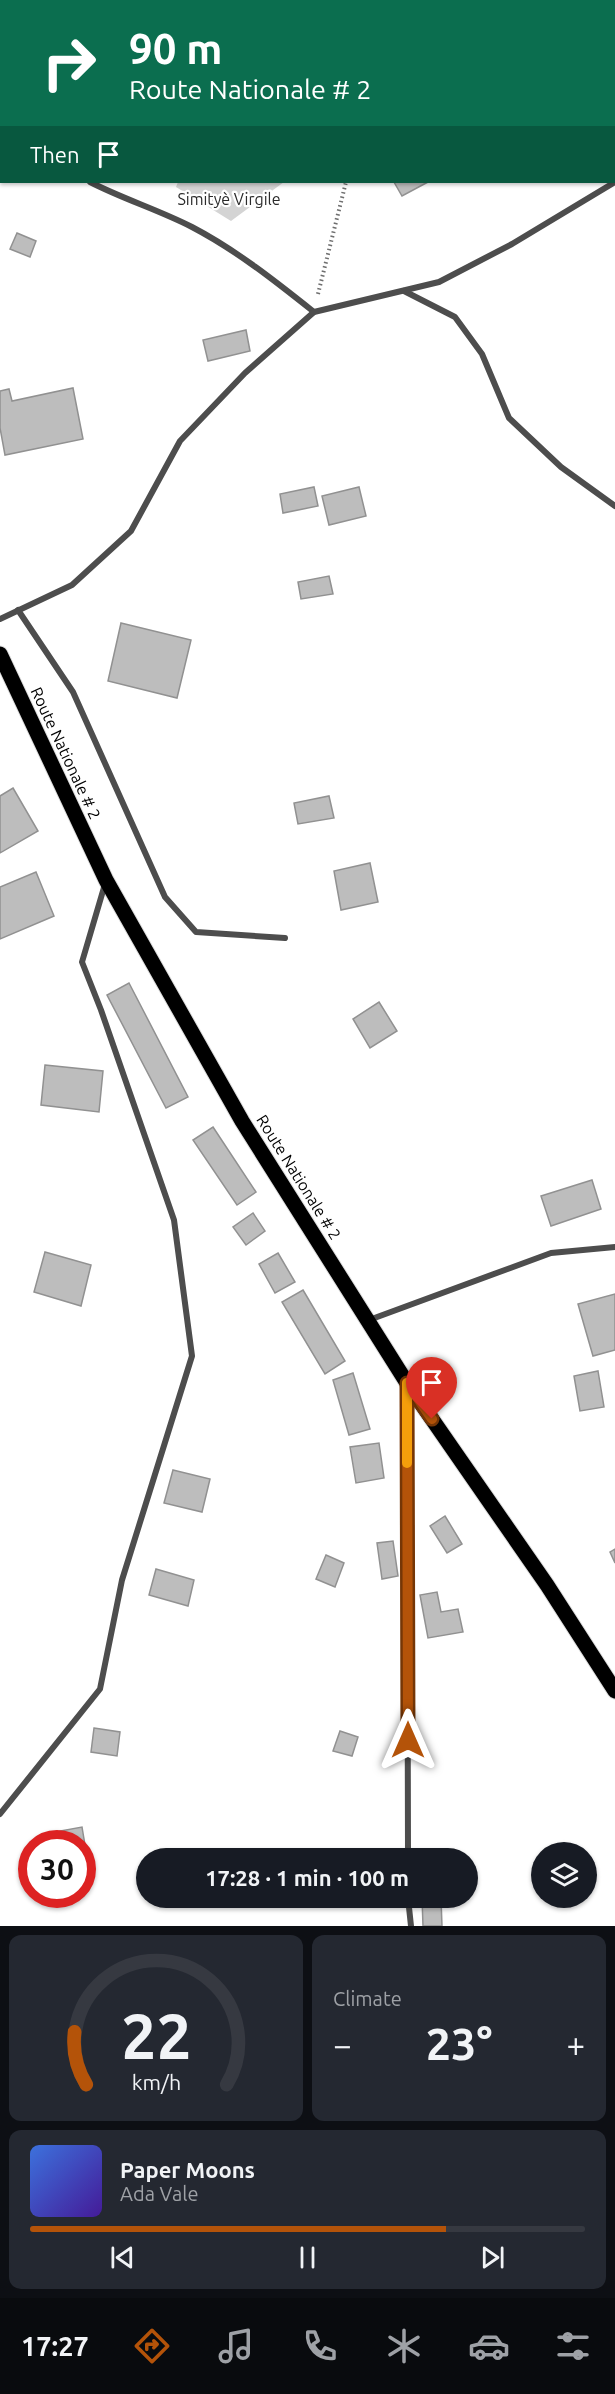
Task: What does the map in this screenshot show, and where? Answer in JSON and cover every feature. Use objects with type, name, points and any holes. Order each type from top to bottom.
[{"type":"main road","name":"Route Nationale # 2","points":[[0,654],[106,880],[242,1121],[407,1383],[547,1585],[615,1691]]},
{"type":"street","points":[[92,183],[115,195],[191,226],[263,271],[314,312]]},
{"type":"street","points":[[0,618],[72,585],[131,531],[180,441],[245,373],[314,312],[439,282],[512,244],[613,183]]},
{"type":"street","points":[[403,291],[455,317],[482,354],[509,418],[561,467],[615,506]]},
{"type":"street","points":[[18,610],[73,692],[165,897],[196,932],[285,938]]},
{"type":"street","points":[[0,1814],[100,1689],[122,1580],[192,1356],[174,1220],[82,962],[106,880]]},
{"type":"street","points":[[368,1320],[551,1253],[615,1247]]},
{"type":"street","points":[[407,1383],[408,1848]]},
{"type":"street","points":[[409,1908],[411,1926]]},
{"type":"path","points":[[314,312],[346,183]]},
{"type":"green space","name":"Simityè Virgile","points":[[178,183],[283,183],[231,221],[176,187]]},
{"type":"building","points":[[395,183],[426,183],[402,196]]},
{"type":"building","points":[[17,233],[36,241],[30,257],[10,249]]},
{"type":"building","points":[[246,330],[250,351],[208,361],[203,340]]},
{"type":"building","points":[[73,388],[83,439],[5,455],[0,428],[0,391],[9,389],[12,401]]},
{"type":"building","points":[[314,487],[318,506],[283,513],[280,494]]},
{"type":"building","points":[[359,487],[366,516],[329,525],[322,496]]},
{"type":"building","points":[[329,576],[333,594],[301,599],[298,582]]},
{"type":"building","points":[[121,623],[191,640],[177,698],[108,681]]},
{"type":"building","points":[[13,788],[38,831],[0,853],[0,796]]},
{"type":"building","points":[[329,796],[334,818],[298,824],[294,803]]},
{"type":"building","points":[[370,863],[378,902],[341,910],[334,871]]},
{"type":"building","points":[[36,872],[54,916],[0,939],[0,887]]},
{"type":"building","points":[[129,983],[188,1097],[166,1108],[107,995]]},
{"type":"building","points":[[379,1002],[397,1031],[370,1048],[353,1019]]},
{"type":"building","points":[[45,1065],[103,1071],[99,1112],[41,1105]]},
{"type":"building","points":[[213,1127],[256,1192],[237,1205],[193,1140]]},
{"type":"building","points":[[592,1180],[601,1209],[551,1226],[541,1196]]},
{"type":"building","points":[[253,1213],[265,1231],[246,1245],[233,1227]]},
{"type":"building","points":[[45,1252],[91,1265],[81,1306],[34,1292]]},
{"type":"building","points":[[278,1253],[295,1282],[275,1293],[259,1264]]},
{"type":"building","points":[[303,1290],[345,1361],[325,1374],[282,1302]]},
{"type":"building","points":[[615,1294],[615,1350],[593,1356],[578,1304]]},
{"type":"building","points":[[598,1371],[604,1407],[580,1411],[574,1376]]},
{"type":"building","points":[[353,1373],[370,1429],[349,1435],[333,1380]]},
{"type":"building","points":[[379,1443],[384,1478],[356,1483],[350,1447]]},
{"type":"building","points":[[173,1470],[210,1479],[202,1512],[164,1503]]},
{"type":"building","points":[[445,1516],[462,1544],[447,1553],[430,1526]]},
{"type":"building","points":[[393,1541],[398,1576],[382,1579],[377,1543]]},
{"type":"building","points":[[615,1549],[615,1563],[610,1552]]},
{"type":"building","points":[[326,1555],[344,1563],[335,1587],[316,1579]]},
{"type":"building","points":[[156,1569],[194,1580],[188,1606],[149,1595]]},
{"type":"building","points":[[437,1592],[441,1612],[458,1609],[463,1632],[428,1638],[420,1595]]},
{"type":"building","points":[[94,1728],[120,1732],[117,1756],[91,1752]]},
{"type":"building","points":[[340,1731],[358,1737],[352,1756],[333,1751]]},
{"type":"building","points":[[82,1827],[82,1830],[66,1830]]},
{"type":"building","points":[[422,1908],[441,1908],[442,1926],[423,1926]]},
{"type":"slow traffic","points":[[407,1383],[407,1463]]},
{"type":"route","points":[[408,1740],[407,1383],[432,1419]]}]
